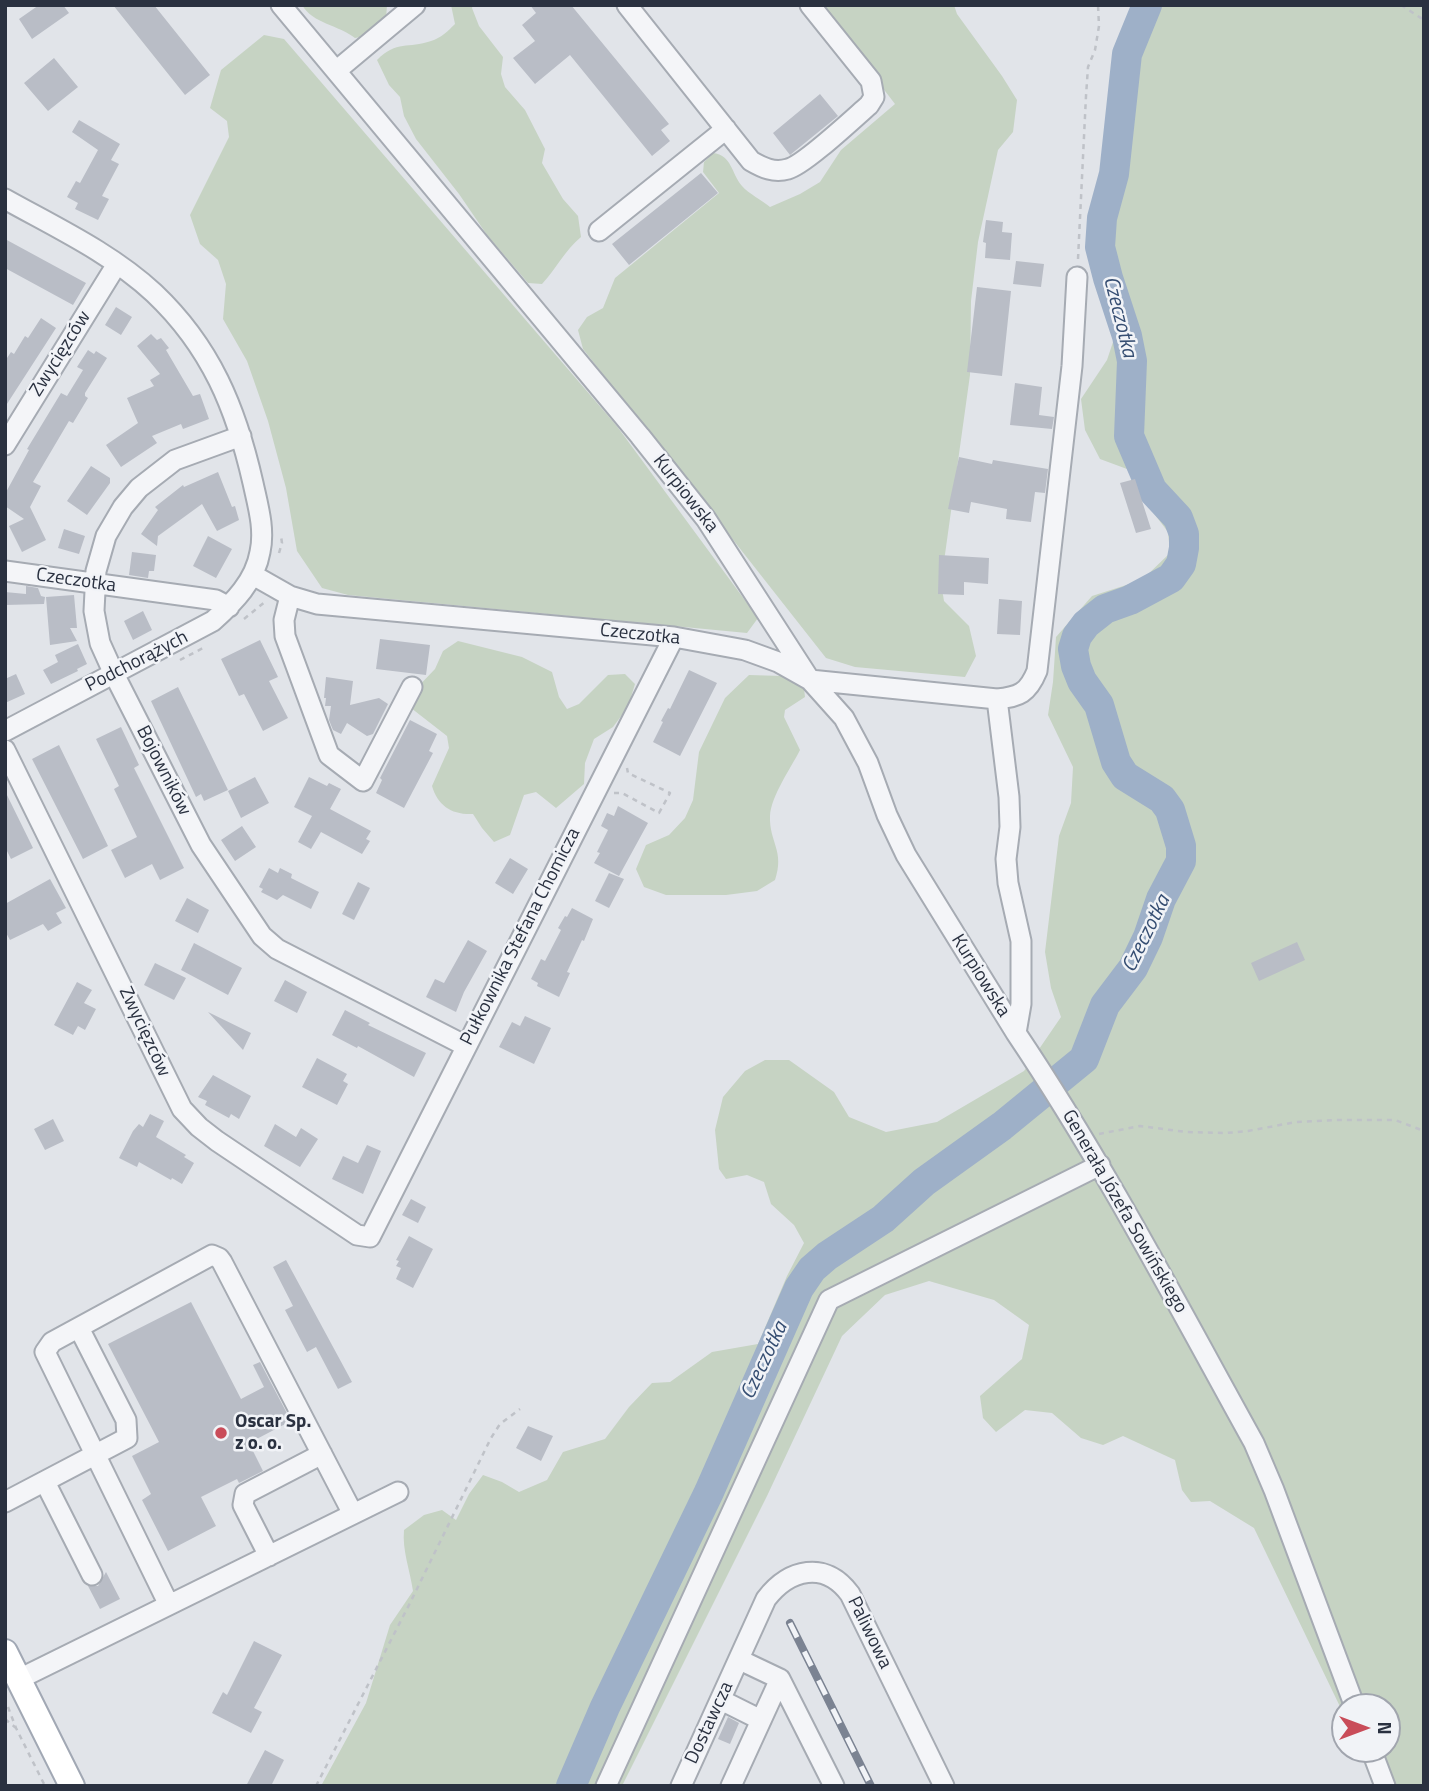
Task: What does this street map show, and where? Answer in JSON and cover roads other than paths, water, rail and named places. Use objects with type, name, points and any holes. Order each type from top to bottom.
[{"type":"main road","points":[[5,1652],[72,1786]]},
{"type":"street","name":"Kurpiowska","points":[[281,5],[706,519],[810,680],[844,718],[867,763],[906,855],[1016,1033]]},
{"type":"street","points":[[627,5],[751,161],[764,169],[797,166],[869,105],[875,91],[871,81],[810,5]]},
{"type":"street","points":[[336,71],[405,8]]},
{"type":"street","points":[[599,231],[726,130]]},
{"type":"street","points":[[5,199],[117,264],[156,295],[196,341],[227,396],[241,436],[262,530],[261,551],[253,575]]},
{"type":"street","name":"Zwycięzców","points":[[5,445],[117,264]]},
{"type":"street","name":"Czeczotka","points":[[253,575],[290,596],[317,604],[674,637],[745,650],[778,662],[810,680],[996,699],[1015,697],[1032,682],[1037,671],[1072,366],[1077,277]]},
{"type":"street","name":"Bojowników","points":[[241,436],[175,460],[139,488],[123,507],[106,536],[94,583],[96,628],[114,674],[201,845],[246,914],[269,943],[466,1046]]},
{"type":"street","name":"Czeczotka","points":[[5,571],[216,600],[229,607]]},
{"type":"street","name":"Podchorążych","points":[[5,730],[199,630],[229,607],[253,575]]},
{"type":"street","points":[[290,596],[284,620],[285,636],[329,755],[363,781],[412,687]]},
{"type":"street","name":"Pułkownika Stefana Chomicza","points":[[370,1237],[674,637]]},
{"type":"street","points":[[996,699],[1009,797],[1010,827],[1006,859],[1008,883],[1021,941],[1021,1004],[1016,1033]]},
{"type":"street","name":"Zwycięzców","points":[[5,750],[182,1109],[217,1141],[357,1235],[370,1237]]},
{"type":"street","name":"Generała Józefa Sowińskiego","points":[[1016,1033],[1100,1165],[1254,1443],[1350,1693]]},
{"type":"street","points":[[606,1786],[829,1300],[1100,1165]]},
{"type":"street","points":[[169,1605],[45,1352],[52,1342],[212,1255],[222,1262],[353,1514]]},
{"type":"street","points":[[5,1502],[127,1438],[128,1426],[79,1328]]},
{"type":"street","points":[[269,1556],[243,1505],[243,1498],[322,1454]]},
{"type":"street","points":[[45,1482],[92,1575]]},
{"type":"street","points":[[19,1679],[398,1492]]},
{"type":"street","name":"Paliwowa","points":[[740,1660],[766,1599],[775,1586],[795,1575],[805,1573],[827,1574],[836,1579],[850,1594],[944,1786]]},
{"type":"street","points":[[740,1660],[780,1679],[834,1786]]},
{"type":"street","name":"Dostawcza","points":[[681,1786],[740,1660]]},
{"type":"street","points":[[731,1786],[780,1679]]},
{"type":"street","points":[[721,1700],[761,1720]]},
{"type":"street","points":[[1376,1763],[1385,1786]]},
{"type":"waterway","name":"Czeczotka","points":[[571,1786],[605,1707],[709,1492],[799,1288],[812,1269],[827,1256],[883,1219],[924,1182],[1002,1126],[1084,1059],[1105,1005],[1133,968],[1148,937],[1161,899],[1181,861],[1181,846],[1170,810],[1162,799],[1125,776],[1116,762],[1099,705],[1082,681],[1073,649],[1077,636],[1086,624],[1105,609],[1130,600],[1171,578],[1181,564],[1184,548],[1184,534],[1178,518],[1152,490],[1129,436],[1132,361],[1100,247],[1102,218],[1114,174],[1127,54],[1147,5]]},
{"type":"railway","points":[[790,1623],[871,1786]]},
{"type":"place","name":"Oscar Sp. z o. o.","points":[[221,1433]]}]
